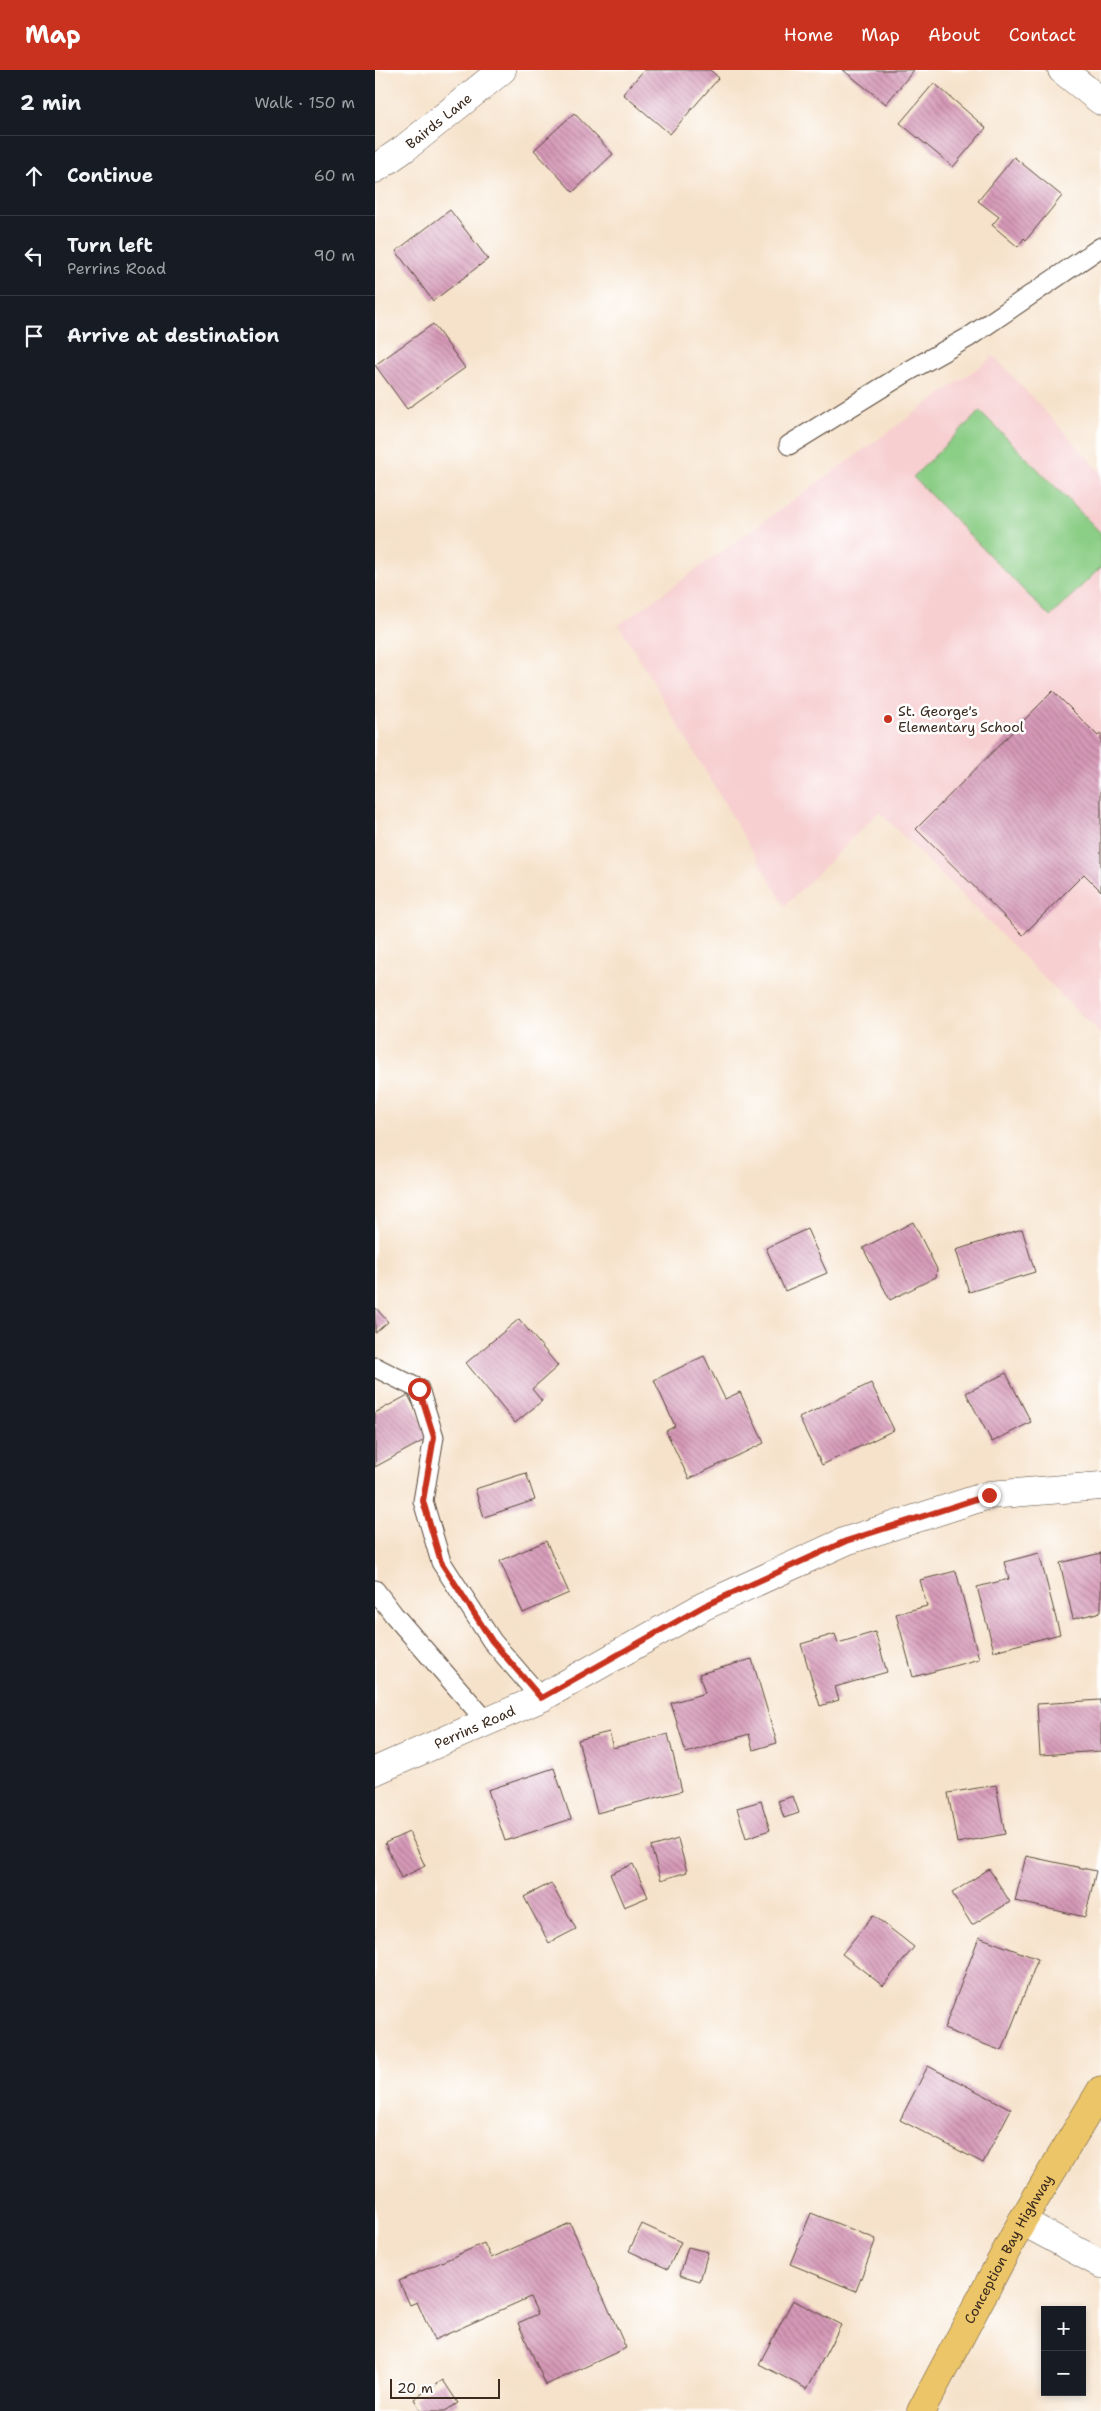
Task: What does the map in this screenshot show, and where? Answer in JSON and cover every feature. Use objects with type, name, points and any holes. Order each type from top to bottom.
[{"type":"main road","name":"Conception Bay Highway","points":[[921,2411],[1022,2221],[1101,2090]]},
{"type":"street","name":"Bairds Lane","points":[[375,169],[405,148],[502,70]]},
{"type":"street","points":[[1062,70],[1101,101]]},
{"type":"street","name":"Perrins Road","points":[[375,1771],[541,1698],[704,1606],[846,1541],[989,1495],[1101,1486]]},
{"type":"street","points":[[1022,2221],[1101,2264]]},
{"type":"lane","points":[[789,445],[907,372],[969,338],[1101,247]]},
{"type":"lane","points":[[375,1367],[419,1389],[434,1437],[423,1501],[441,1562],[492,1641],[541,1698]]},
{"type":"lane","points":[[375,1590],[394,1615],[487,1722]]},
{"type":"shaded area","name":"St. George's Elementary School","points":[[994,356],[1101,472],[1101,1035],[879,812],[785,906],[619,625]]},
{"type":"green space","points":[[980,411],[1101,533],[1101,567],[1050,617],[913,477]]},
{"type":"building","points":[[644,70],[710,70],[719,78],[670,134],[623,94]]},
{"type":"building","points":[[843,70],[914,70],[886,104]]},
{"type":"building","points":[[934,83],[986,128],[953,167],[900,123]]},
{"type":"building","points":[[574,113],[613,154],[573,192],[534,150]]},
{"type":"building","points":[[1014,157],[1062,196],[1018,247],[992,225],[999,217],[978,201]]},
{"type":"building","points":[[450,210],[488,259],[433,301],[396,251]]},
{"type":"building","points":[[433,324],[465,368],[407,409],[375,365]]},
{"type":"building","points":[[1053,691],[1098,736],[1101,733],[1101,891],[1084,874],[1023,935],[916,829]]},
{"type":"building","points":[[913,1222],[937,1269],[936,1277],[890,1300],[863,1248]]},
{"type":"building","points":[[807,1229],[827,1273],[785,1291],[766,1248]]},
{"type":"building","points":[[1022,1229],[1035,1272],[969,1292],[956,1250]]},
{"type":"building","points":[[375,1307],[388,1322],[375,1333]]},
{"type":"building","points":[[519,1319],[558,1366],[532,1389],[542,1401],[515,1423],[466,1363]]},
{"type":"building","points":[[704,1356],[725,1399],[740,1392],[764,1443],[689,1479],[666,1431],[675,1426],[654,1380]]},
{"type":"building","points":[[1006,1373],[1031,1422],[992,1442],[966,1393]]},
{"type":"building","points":[[871,1383],[894,1430],[822,1465],[799,1418]]},
{"type":"building","points":[[408,1395],[430,1437],[375,1467],[375,1413]]},
{"type":"building","points":[[526,1473],[535,1500],[484,1517],[475,1489]]},
{"type":"building","points":[[546,1541],[569,1593],[523,1613],[500,1561]]},
{"type":"building","points":[[1039,1553],[1060,1634],[994,1651],[977,1587],[1009,1579],[1004,1562]]},
{"type":"building","points":[[1101,1553],[1101,1612],[1073,1619],[1060,1563]]},
{"type":"building","points":[[956,1571],[979,1659],[913,1677],[896,1614],[927,1606],[920,1580]]},
{"type":"building","points":[[875,1632],[887,1672],[835,1687],[839,1700],[820,1706],[801,1644],[835,1634],[838,1643]]},
{"type":"building","points":[[752,1659],[777,1743],[753,1750],[749,1734],[686,1753],[671,1703],[705,1693],[699,1674]]},
{"type":"building","points":[[1101,1700],[1101,1751],[1040,1755],[1037,1704]]},
{"type":"building","points":[[609,1732],[613,1748],[668,1734],[682,1791],[597,1813],[578,1740]]},
{"type":"building","points":[[554,1768],[571,1819],[505,1841],[488,1790]]},
{"type":"building","points":[[996,1785],[1005,1834],[957,1843],[948,1793]]},
{"type":"building","points":[[793,1796],[799,1813],[784,1818],[778,1801]]},
{"type":"building","points":[[761,1801],[770,1830],[746,1838],[737,1808]]},
{"type":"building","points":[[409,1832],[425,1866],[401,1878],[385,1843]]},
{"type":"building","points":[[678,1839],[687,1872],[661,1880],[651,1847]]},
{"type":"building","points":[[1026,1856],[1096,1871],[1085,1917],[1015,1901]]},
{"type":"building","points":[[633,1864],[648,1897],[624,1907],[610,1874]]},
{"type":"building","points":[[989,1869],[1010,1902],[972,1925],[952,1893]]},
{"type":"building","points":[[551,1883],[576,1929],[549,1943],[524,1897]]},
{"type":"building","points":[[873,1915],[914,1947],[883,1986],[842,1954]]},
{"type":"building","points":[[979,1937],[1038,1959],[1002,2051],[944,2029]]},
{"type":"building","points":[[928,2066],[1011,2109],[983,2163],[900,2120]]},
{"type":"building","points":[[811,2213],[876,2239],[856,2291],[790,2264]]},
{"type":"building","points":[[570,2223],[626,2348],[546,2385],[518,2323],[538,2314],[530,2297],[434,2340],[417,2302],[410,2305],[399,2281],[484,2243],[491,2258]]},
{"type":"building","points":[[642,2224],[681,2242],[668,2269],[629,2251]]},
{"type":"building","points":[[688,2247],[708,2252],[700,2281],[680,2275]]},
{"type":"building","points":[[793,2300],[841,2325],[807,2389],[759,2364]]},
{"type":"building","points":[[443,2380],[458,2403],[445,2411],[421,2411],[414,2399]]},
{"type":"place","name":"St. George's Elementary School","points":[[888,719]]},
{"type":"route","points":[[419,1389],[434,1437],[423,1501],[441,1562],[492,1641],[541,1698],[704,1606],[846,1541],[989,1495]]}]
